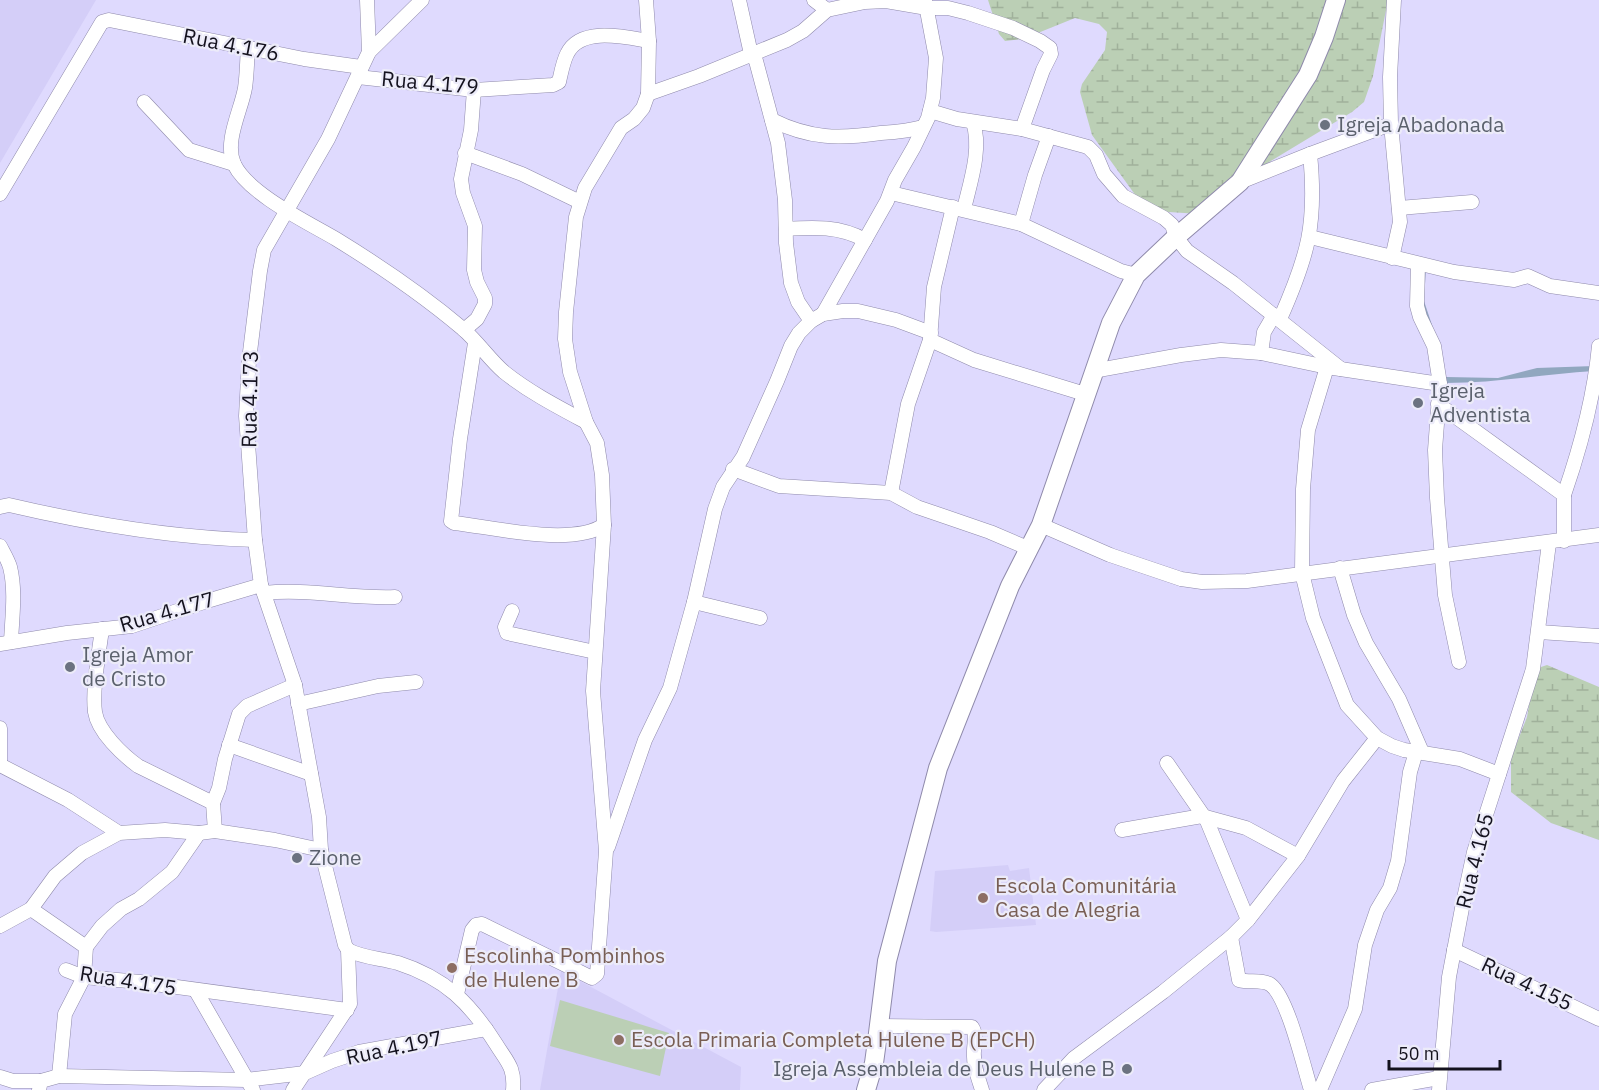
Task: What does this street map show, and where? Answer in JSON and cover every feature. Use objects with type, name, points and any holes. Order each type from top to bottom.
[{"type":"street","points":[[367,0],[369,52]]},
{"type":"street","points":[[369,52],[422,0]]},
{"type":"street","points":[[457,994],[472,930],[476,925],[482,924],[534,948],[583,975],[596,977],[606,852],[593,700],[604,525],[600,455],[597,443],[586,422],[570,372],[565,339],[569,279],[576,217],[580,202],[585,188],[616,134],[643,108],[648,94],[649,41],[646,0]]},
{"type":"street","points":[[739,0],[751,54],[756,61],[778,143],[790,283],[798,302],[811,321]]},
{"type":"street","points":[[814,0],[827,10]]},
{"type":"street","points":[[1240,183],[1308,75],[1324,37],[1335,0]]},
{"type":"street","points":[[1392,258],[1400,222],[1391,124],[1390,77],[1394,0]]},
{"type":"street","points":[[648,94],[787,40],[803,31],[827,10],[865,2],[926,4],[985,18],[1026,33],[1050,48],[1051,54],[1043,69],[1022,129]]},
{"type":"street","points":[[824,314],[891,193],[895,180],[914,147],[930,111],[936,58],[926,4]]},
{"type":"street","name":"Rua 4.176","points":[[0,194],[102,22],[109,20],[360,72]]},
{"type":"street","name":"Rua 4.179","points":[[360,72],[474,90],[556,84],[559,81],[567,53],[576,43],[589,38],[617,36],[649,41]]},
{"type":"street","points":[[248,47],[245,89],[231,149],[234,164],[245,178],[267,198],[381,268],[464,330],[504,372],[586,422]]},
{"type":"street","name":"Rua 4.173","points":[[348,950],[321,850],[319,817],[295,685],[263,589],[255,540],[247,445],[249,360],[264,250],[328,139],[369,52]]},
{"type":"street","points":[[464,330],[482,311],[485,298],[474,270],[475,226],[463,193],[461,179],[471,130],[474,90]]},
{"type":"street","points":[[144,102],[189,150],[234,164]]},
{"type":"street","points":[[930,111],[973,122],[1022,129],[1093,150],[1104,174],[1123,196],[1164,218],[1172,225],[1176,237],[1187,251],[1277,317],[1341,369]]},
{"type":"street","points":[[772,120],[801,132],[831,138],[909,131],[923,127]]},
{"type":"street","points":[[891,493],[912,388],[930,337],[934,287],[975,154],[976,136],[973,122]]},
{"type":"street","points":[[866,1090],[874,1063],[887,962],[939,768],[1010,586],[1041,525],[1111,323],[1136,275],[1176,237],[1240,183],[1310,153],[1391,124]]},
{"type":"street","points":[[1021,224],[1049,136]]},
{"type":"street","points":[[465,153],[522,174],[580,202]]},
{"type":"street","points":[[1261,353],[1264,333],[1277,317],[1294,287],[1310,237],[1314,201],[1310,153]]},
{"type":"street","points":[[891,193],[1021,224],[1121,271],[1136,275]]},
{"type":"street","points":[[1400,208],[1472,202]]},
{"type":"street","points":[[786,229],[832,228],[843,230],[865,240]]},
{"type":"street","points":[[1310,237],[1392,258],[1477,276],[1514,280],[1528,276],[1550,286],[1599,293]]},
{"type":"street","points":[[1418,264],[1420,317],[1434,346],[1440,384],[1435,472],[1445,595],[1459,662]]},
{"type":"street","points":[[606,852],[645,740],[670,688],[694,602],[715,509],[723,488],[733,469],[743,457],[791,346],[799,333],[811,321],[824,314],[843,311],[858,311],[896,320],[985,364],[1085,393]]},
{"type":"street","points":[[475,343],[461,429],[451,520],[454,523],[547,535],[595,531],[604,525]]},
{"type":"street","points":[[1564,541],[1564,495],[1580,450],[1590,412],[1599,346]]},
{"type":"street","points":[[1093,371],[1221,350],[1261,353],[1327,367],[1440,384]]},
{"type":"street","points":[[1327,367],[1308,430],[1303,489],[1302,573],[1313,618],[1347,705],[1377,738],[1392,746],[1460,759],[1499,774]]},
{"type":"street","points":[[1438,404],[1564,495]]},
{"type":"street","points":[[733,469],[779,486],[891,493],[917,507],[990,532],[1030,549]]},
{"type":"street","points":[[0,507],[9,505],[68,519],[145,532],[222,540],[255,540]]},
{"type":"street","points":[[1041,525],[1110,555],[1191,582],[1247,581],[1599,535]]},
{"type":"street","name":"Rua 4.165","points":[[1439,1084],[1445,1013],[1454,950],[1474,852],[1531,679],[1549,543]]},
{"type":"street","points":[[0,546],[9,565],[13,597],[6,643]]},
{"type":"street","points":[[1320,1090],[1355,1009],[1365,945],[1377,910],[1390,888],[1398,861],[1410,772],[1419,752],[1399,699],[1366,643],[1354,615],[1340,568]]},
{"type":"street","name":"Rua 4.177","points":[[6,643],[132,626],[224,595],[263,589],[370,598],[395,597]]},
{"type":"street","points":[[694,602],[760,618]]},
{"type":"street","points":[[512,611],[505,627],[507,633],[595,652]]},
{"type":"street","points":[[102,629],[95,713],[104,730],[116,748],[138,766],[213,803]]},
{"type":"street","points":[[1539,632],[1599,636]]},
{"type":"street","points":[[298,704],[378,686],[416,682]]},
{"type":"street","points":[[215,831],[213,803],[238,714],[247,706],[295,685]]},
{"type":"street","points":[[0,728],[0,765],[68,800],[119,833]]},
{"type":"street","points":[[1044,1090],[1074,1058],[1163,992],[1231,937],[1248,920],[1298,856],[1343,780],[1377,738]]},
{"type":"street","points":[[229,745],[311,774]]},
{"type":"street","points":[[1167,763],[1207,821],[1248,920]]},
{"type":"street","points":[[1122,830],[1202,816],[1246,828],[1298,856]]},
{"type":"street","points":[[0,926],[31,909],[55,876],[82,853],[119,833],[165,830],[199,833],[215,831],[321,850]]},
{"type":"street","points":[[59,1076],[65,1014],[84,977],[86,947],[102,926],[121,909],[139,899],[172,872],[199,833]]},
{"type":"street","points":[[31,909],[86,947]]},
{"type":"street","points":[[1231,937],[1239,980],[1265,983],[1271,985],[1277,992],[1290,1021],[1311,1090]]},
{"type":"street","points":[[348,950],[400,964],[434,979],[457,994],[486,1029],[513,1070],[513,1090]]},
{"type":"street","points":[[293,1090],[347,1010],[351,998],[348,950]]},
{"type":"street","name":"Rua 4.155","points":[[1454,950],[1599,1019]]},
{"type":"street","name":"Rua 4.175","points":[[66,970],[84,977],[140,982],[196,991],[249,1085]]},
{"type":"street","points":[[196,991],[347,1010]]},
{"type":"street","points":[[879,1026],[972,1027],[975,1033],[975,1070],[982,1090]]},
{"type":"street","name":"Rua 4.197","points":[[305,1073],[359,1052],[486,1029]]},
{"type":"street","points":[[0,1077],[40,1085],[59,1076],[249,1085],[305,1073]]},
{"type":"street","points":[[1372,1090],[1439,1084]]},
{"type":"shaded area","points":[[0,0],[96,0],[0,163]]},
{"type":"shaded area","name":"Escola Comunitária Casa de Alegria","points":[[1008,865],[1010,871],[1029,868],[1036,925],[930,931],[935,871]]},
{"type":"shaded area","name":"Escola Primaria Completa Hulene B (EPCH)","points":[[561,971],[741,1067],[740,1090],[540,1090]]},
{"type":"green space","points":[[988,0],[1388,0],[1373,76],[1364,102],[1352,112],[1251,173],[1200,214],[1153,211],[1136,196],[1092,135],[1080,92],[1082,84],[1105,50],[1107,32],[1099,24],[1075,18],[1023,39],[1005,41],[999,34]]},
{"type":"green space","points":[[1547,665],[1599,687],[1599,840],[1551,823],[1511,792],[1511,758],[1527,717],[1535,669]]},
{"type":"green space","points":[[560,1000],[669,1033],[660,1076],[550,1046]]},
{"type":"water","points":[[1420,266],[1426,267],[1424,301],[1443,358],[1443,371],[1446,377],[1498,378],[1537,368],[1594,366],[1594,371],[1482,382],[1445,383],[1421,308]]},
{"type":"place","name":"Igreja Abadonada","points":[[1325,125]]},
{"type":"place","name":"Igreja Adventista","points":[[1418,403]]},
{"type":"place","name":"Igreja Amor de Cristo","points":[[70,667]]},
{"type":"place","name":"Zione","points":[[297,858]]},
{"type":"place","name":"Escola Comunitária Casa de Alegria","points":[[983,898]]},
{"type":"place","name":"Escolinha Pombinhos de Hulene B","points":[[452,968]]},
{"type":"place","name":"Escola Primaria Completa Hulene B (EPCH)","points":[[619,1040]]},
{"type":"place","name":"Igreja Assembleia de Deus Hulene B","points":[[1127,1069]]}]
